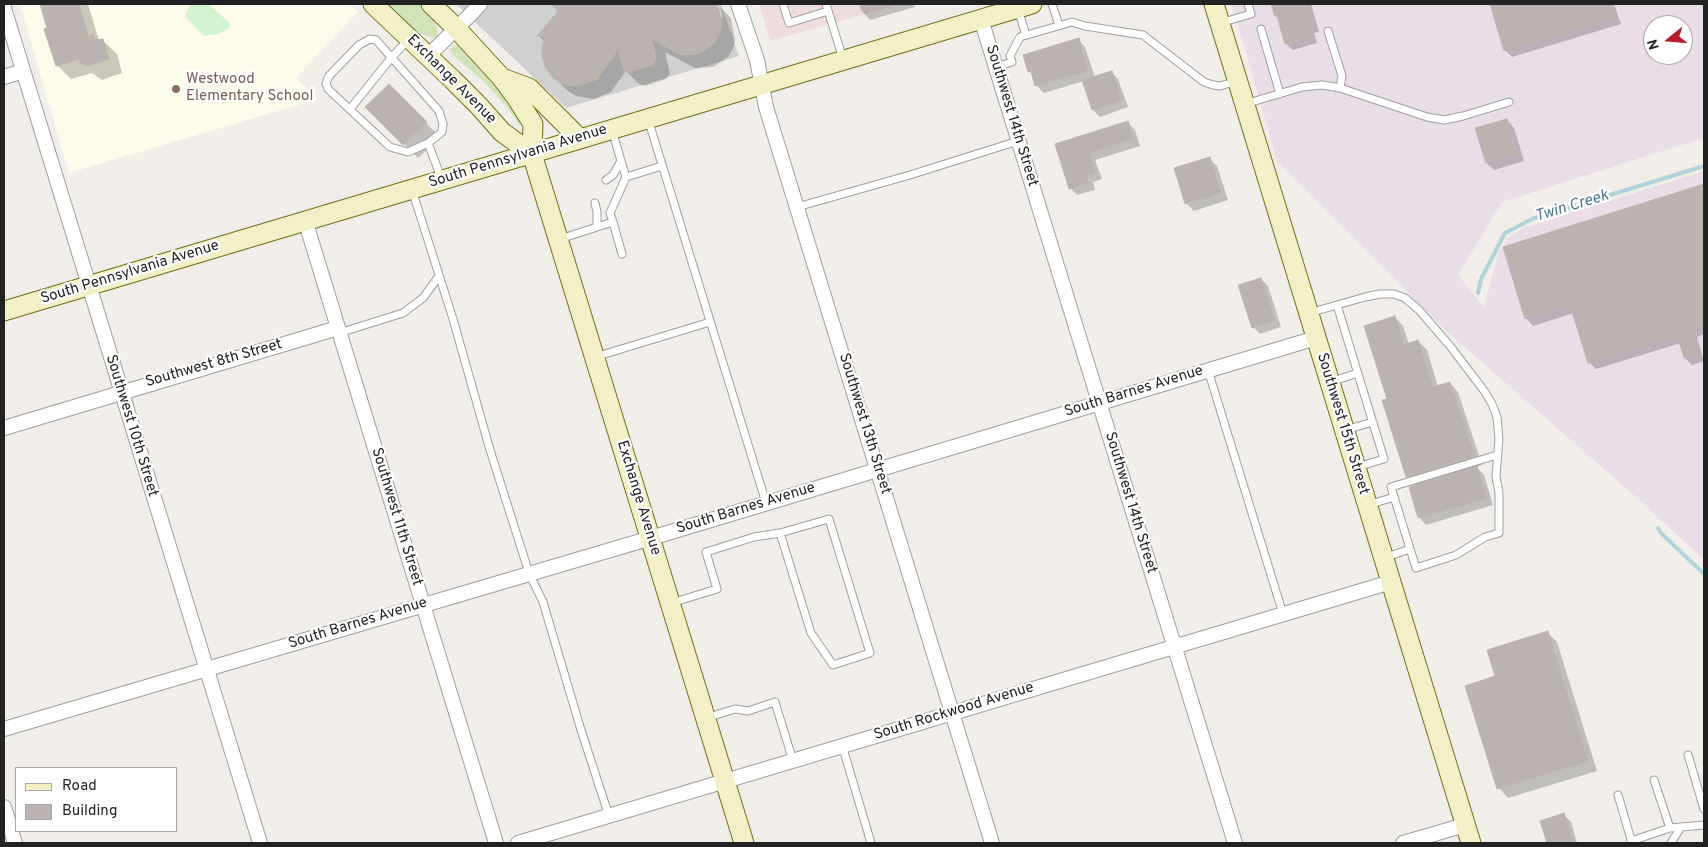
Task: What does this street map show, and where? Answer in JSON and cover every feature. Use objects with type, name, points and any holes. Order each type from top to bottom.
[{"type":"main road","name":"Exchange Avenue","points":[[373,4],[479,106],[502,132],[532,154]]},
{"type":"main road","name":"Exchange Avenue","points":[[431,4],[456,28],[501,78],[533,124],[532,154],[744,843]]},
{"type":"main road","name":"Southwest 15th Street","points":[[1214,4],[1471,843]]},
{"type":"main road","name":"South Pennsylvania Avenue","points":[[4,311],[1025,6]]},
{"type":"main road","points":[[501,78],[529,88],[580,139]]},
{"type":"street","points":[[428,56],[469,16],[478,4]]},
{"type":"street","name":"Southwest 13th Street","points":[[738,4],[756,60],[766,107],[992,843]]},
{"type":"street","name":"Southwest 10th Street","points":[[4,8],[260,843]]},
{"type":"street","name":"Southwest 14th Street","points":[[981,19],[1235,843]]},
{"type":"street","points":[[4,77],[23,71]]},
{"type":"street","name":"Southwest 11th Street","points":[[305,220],[496,843]]},
{"type":"street","name":"Southwest 8th Street","points":[[4,428],[121,392],[338,330]]},
{"type":"street","name":"South Barnes Avenue","points":[[4,729],[651,538],[1316,338]]},
{"type":"street","name":"South Rockwood Avenue","points":[[518,843],[1391,582]]},
{"type":"street","points":[[4,807],[15,843]]},
{"type":"street","points":[[1403,843],[1465,825]]},
{"type":"lane","points":[[783,4],[789,23],[827,7],[843,60]]},
{"type":"lane","points":[[1052,4],[1059,26]]},
{"type":"lane","points":[[1220,23],[1251,14],[1248,4]]},
{"type":"lane","points":[[1025,6],[1026,35]]},
{"type":"lane","points":[[996,67],[1012,62],[1010,56],[1020,37],[1072,22],[1085,26],[1143,35],[1204,82],[1220,86],[1238,81]]},
{"type":"lane","points":[[1260,29],[1280,94]]},
{"type":"lane","points":[[1328,30],[1342,76],[1340,88]]},
{"type":"lane","points":[[350,110],[391,58],[410,38]]},
{"type":"lane","points":[[370,39],[376,40],[391,58],[439,111],[443,124],[442,132],[428,143],[408,152],[390,147],[328,89],[326,83],[329,76],[359,45],[370,39]]},
{"type":"lane","points":[[1245,104],[1302,87],[1322,85],[1340,88],[1427,118],[1444,120],[1509,102]]},
{"type":"lane","points":[[648,118],[766,503]]},
{"type":"lane","points":[[611,129],[626,177],[610,212],[622,254]]},
{"type":"lane","points":[[797,207],[1018,141]]},
{"type":"lane","points":[[428,143],[442,181]]},
{"type":"lane","points":[[606,180],[613,175],[621,161]]},
{"type":"lane","points":[[626,177],[662,166]]},
{"type":"lane","points":[[613,175],[613,185]]},
{"type":"lane","points":[[412,190],[454,319],[490,450],[529,573],[543,602],[609,816]]},
{"type":"lane","points":[[595,204],[600,210],[597,227]]},
{"type":"lane","points":[[559,239],[613,222]]},
{"type":"lane","points":[[338,330],[403,313],[423,298],[439,276]]},
{"type":"lane","points":[[1308,313],[1365,297],[1394,294],[1404,298],[1419,310],[1450,346],[1492,404],[1499,439],[1496,455],[1496,476],[1499,493],[1499,533],[1485,537],[1456,555],[1416,568],[1391,487],[1496,455]]},
{"type":"lane","points":[[1337,305],[1384,459],[1356,468]]},
{"type":"lane","points":[[595,357],[710,322]]},
{"type":"lane","points":[[1208,370],[1283,614]]},
{"type":"lane","points":[[1330,382],[1358,373]]},
{"type":"lane","points":[[1344,430],[1373,422]]},
{"type":"lane","points":[[1367,506],[1394,497]]},
{"type":"lane","points":[[670,603],[717,589],[706,552],[829,518],[870,653],[833,665],[811,633],[780,533]]},
{"type":"lane","points":[[1383,558],[1410,549]]},
{"type":"lane","points":[[706,718],[735,709],[748,711],[775,702],[793,761]]},
{"type":"lane","points":[[842,746],[871,843]]},
{"type":"lane","points":[[1688,755],[1704,809]]},
{"type":"lane","points":[[1654,780],[1670,828]]},
{"type":"lane","points":[[1618,795],[1632,842],[1670,828],[1704,825]]},
{"type":"lane","points":[[1671,843],[1681,827]]},
{"type":"shaded area","name":"Westwood Elementary School","points":[[20,4],[349,4],[358,12],[296,78],[318,99],[69,173]]},
{"type":"shaded area","points":[[456,4],[721,4],[739,56],[566,108]]},
{"type":"shaded area","points":[[759,4],[901,4],[770,41]]},
{"type":"shaded area","points":[[1232,4],[1704,4],[1704,138],[1502,202],[1458,275],[1484,308],[1499,251],[1508,239],[1521,229],[1704,171],[1704,560],[1646,506],[1445,330],[1277,161]]},
{"type":"green space","points":[[190,4],[208,4],[230,23],[229,28],[218,34],[203,36],[185,16]]},
{"type":"green space","points":[[384,4],[421,4],[434,20],[438,32],[437,39],[421,34],[408,26]]},
{"type":"green space","points":[[454,45],[458,45],[490,77],[516,112],[521,124],[519,125],[507,107],[484,82],[452,54],[450,49]]},
{"type":"building","points":[[40,4],[79,4],[88,36],[93,34],[95,40],[103,39],[109,59],[87,66],[81,64],[79,59],[56,66],[44,29],[47,28]]},
{"type":"building","points":[[551,4],[717,4],[722,25],[714,43],[699,54],[680,55],[652,39],[656,59],[652,65],[630,72],[624,70],[618,50],[597,79],[579,86],[570,85],[561,83],[552,77],[542,57],[545,37],[537,36],[558,11]]},
{"type":"building","points":[[1271,4],[1307,4],[1313,25],[1309,27],[1312,36],[1285,44],[1277,16],[1275,16]]},
{"type":"building","points":[[1490,4],[1610,4],[1614,18],[1504,51]]},
{"type":"building","points":[[1079,38],[1088,71],[1035,86],[1031,71],[1028,72],[1023,55]]},
{"type":"building","points":[[1112,71],[1122,100],[1092,110],[1082,80]]},
{"type":"building","points":[[389,84],[427,122],[403,145],[365,107]]},
{"type":"building","points":[[1507,119],[1518,154],[1486,163],[1475,128]]},
{"type":"building","points":[[1128,121],[1133,139],[1089,153],[1095,172],[1086,175],[1089,183],[1069,189],[1055,144]]},
{"type":"building","points":[[1210,157],[1221,193],[1185,204],[1174,168]]},
{"type":"building","points":[[1704,184],[1704,325],[1691,330],[1698,354],[1684,358],[1677,335],[1588,363],[1570,305],[1525,319],[1503,247]]},
{"type":"building","points":[[1261,278],[1275,320],[1252,328],[1238,285]]},
{"type":"building","points":[[1395,316],[1404,345],[1418,340],[1433,387],[1450,382],[1474,456],[1406,477],[1382,400],[1387,399],[1364,326]]},
{"type":"building","points":[[1477,466],[1487,498],[1418,518],[1409,487]]},
{"type":"building","points":[[1548,631],[1588,761],[1497,789],[1465,686],[1495,676],[1487,650]]},
{"type":"building","points":[[1564,813],[1573,843],[1547,843],[1540,821]]},
{"type":"waterway","name":"Twin Creek","points":[[1478,293],[1481,279],[1505,233],[1532,219],[1704,166]]},
{"type":"waterway","name":"Twin Creek","points":[[1658,528],[1704,574]]},
{"type":"place","name":"Westwood Elementary School","points":[[176,89]]}]
